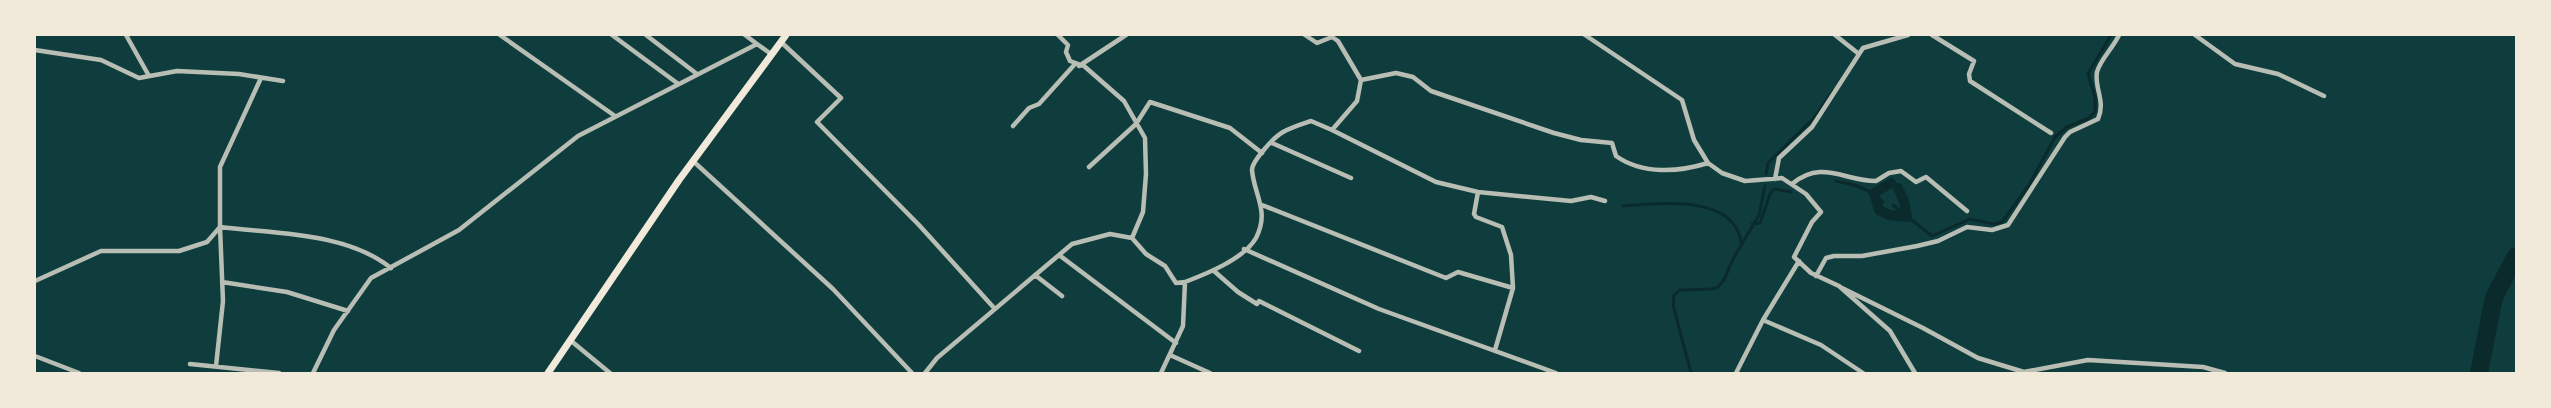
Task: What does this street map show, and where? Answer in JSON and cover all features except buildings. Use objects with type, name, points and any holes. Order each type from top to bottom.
[{"type":"highway","points":[[548,373],[693,161],[786,35]]},
{"type":"street","points":[[126,35],[148,76]]},
{"type":"street","points":[[500,35],[615,116]]},
{"type":"street","points":[[612,35],[677,84]]},
{"type":"street","points":[[646,35],[697,74]]},
{"type":"street","points":[[745,35],[771,54]]},
{"type":"street","points":[[1058,35],[1066,43],[1068,58],[1077,65],[1084,66],[1124,101],[1145,138],[1146,174],[1143,212],[1132,238]]},
{"type":"street","points":[[1013,126],[1029,108],[1039,104],[1077,65],[1126,35]]},
{"type":"street","points":[[1305,35],[1317,43],[1332,37],[1338,41],[1361,80],[1357,101],[1332,130]]},
{"type":"street","points":[[1585,35],[1682,100],[1694,140],[1708,164],[1722,173],[1745,181],[1782,178],[1806,194],[1821,212],[1812,222],[1794,257],[1816,276],[1923,328],[1978,358],[2024,372],[2088,360],[2203,367],[2226,373]]},
{"type":"street","points":[[1835,35],[1860,54]]},
{"type":"street","points":[[1776,179],[1779,158],[1812,127],[1863,48],[1908,35]]},
{"type":"street","points":[[1932,35],[1974,61],[1969,74],[1970,81],[2052,133]]},
{"type":"street","points":[[1816,276],[1826,258],[1834,256],[1862,256],[1938,241],[1967,227],[1992,230],[2008,225],[2065,137],[2070,132],[2098,119],[2102,101],[2096,75],[2100,64],[2113,49],[2119,35]]},
{"type":"street","points":[[2195,35],[2235,64],[2278,74],[2324,96]]},
{"type":"street","points":[[781,42],[840,98],[817,122],[919,225],[995,309]]},
{"type":"street","points":[[312,373],[334,330],[371,278],[459,230],[578,136],[757,44]]},
{"type":"street","points":[[35,50],[100,60],[140,78],[177,71],[238,74],[283,81]]},
{"type":"street","points":[[1361,80],[1390,73],[1413,77],[1431,91],[1554,133],[1582,140],[1612,142],[1616,156],[1636,165],[1676,171],[1708,164]]},
{"type":"street","points":[[216,366],[222,282],[220,167],[261,78]]},
{"type":"street","points":[[1089,167],[1136,124],[1150,102],[1230,128],[1262,153]]},
{"type":"street","points":[[925,373],[937,358],[1072,244],[1110,234],[1132,238],[1146,254],[1165,266],[1176,283],[1185,282],[1214,271],[1256,238],[1262,205],[1252,169],[1255,160],[1281,133],[1312,121],[1436,182],[1478,192],[1571,200],[1591,197],[1605,201]]},
{"type":"street","points":[[1272,143],[1351,178]]},
{"type":"street","points":[[693,161],[833,289],[912,373]]},
{"type":"street","points":[[1792,184],[1808,173],[1837,173],[1876,181],[1889,173],[1901,171],[1916,182],[1926,177],[1967,211]]},
{"type":"street","points":[[1478,192],[1473,209],[1476,217],[1502,227],[1511,255],[1514,288],[1494,350]]},
{"type":"street","points":[[1262,205],[1446,278],[1458,272],[1514,288]]},
{"type":"street","points":[[220,227],[280,233],[348,244],[373,255],[391,268]]},
{"type":"street","points":[[35,281],[101,251],[179,251],[207,242],[220,227]]},
{"type":"street","points":[[1244,249],[1379,309],[1556,373]]},
{"type":"street","points":[[1059,255],[1176,343]]},
{"type":"street","points":[[1736,373],[1763,320],[1799,261]]},
{"type":"street","points":[[1214,271],[1238,292],[1257,304],[1259,302],[1359,351]]},
{"type":"street","points":[[1035,275],[1062,296]]},
{"type":"street","points":[[222,282],[287,292],[348,311]]},
{"type":"street","points":[[1161,373],[1183,326],[1185,282]]},
{"type":"street","points":[[1839,286],[1890,331],[1915,373]]},
{"type":"street","points":[[1763,320],[1820,345],[1863,373]]},
{"type":"street","points":[[570,340],[610,373]]},
{"type":"street","points":[[1170,354],[1210,373]]},
{"type":"street","points":[[35,356],[78,373]]},
{"type":"street","points":[[190,364],[280,373]]},
{"type":"waterway","points":[[1893,205],[1932,236],[1970,219],[1994,224],[2002,222],[2029,185],[2055,137],[2067,127],[2089,118],[2095,112],[2095,97],[2088,74],[2111,35]]},
{"type":"waterway","points":[[1766,174],[1768,163],[1813,119],[1833,91]]},
{"type":"waterway","points":[[1836,181],[1861,188],[1883,202]]},
{"type":"waterway","points":[[1891,183],[1874,193],[1879,210],[1889,215],[1907,217],[1904,201],[1898,188]]},
{"type":"waterway","points":[[1691,373],[1673,305],[1674,295],[1680,290],[1712,289],[1718,287],[1724,280],[1733,259],[1759,215],[1765,186]]},
{"type":"waterway","points":[[1752,224],[1760,223],[1770,194],[1774,189],[1791,192]]},
{"type":"waterway","points":[[1623,206],[1674,203],[1710,209],[1725,216],[1735,227],[1741,242]]},
{"type":"waterway","points":[[2479,373],[2494,297],[2516,256]]}]
